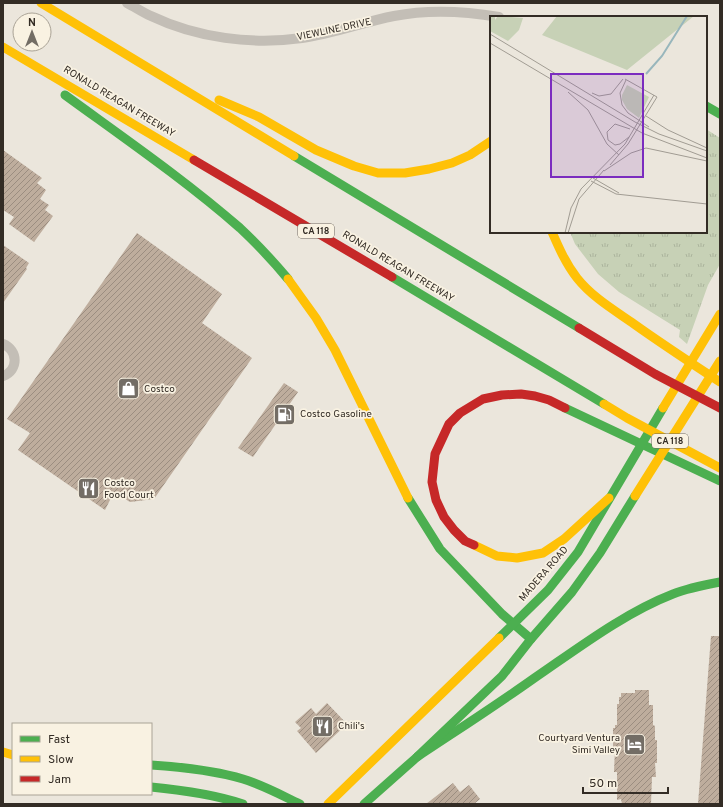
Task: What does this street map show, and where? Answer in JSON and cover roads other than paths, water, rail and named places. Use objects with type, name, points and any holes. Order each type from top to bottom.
[{"type":"main road","points":[[41,3],[509,287],[655,374],[720,408]]},
{"type":"main road","points":[[3,48],[197,192],[241,229],[269,256],[289,280],[324,331],[338,356],[408,498],[440,549],[502,614],[531,639]]},
{"type":"main road","name":"RONALD REAGAN FREEWAY","points":[[3,48],[420,293],[627,418],[716,466]]},
{"type":"main road","points":[[156,73],[259,117],[316,150],[354,166],[378,173],[405,173],[452,163],[470,155],[490,142]]},
{"type":"main road","points":[[707,107],[720,114]]},
{"type":"main road","points":[[552,233],[567,264],[576,277],[589,291],[606,305],[720,382]]},
{"type":"main road","name":"MADERA ROAD","points":[[328,804],[548,590],[578,552],[720,314]]},
{"type":"main road","points":[[364,804],[417,757],[502,676],[531,639],[572,592],[600,553],[720,361]]},
{"type":"main road","points":[[609,498],[564,539],[544,553],[517,558],[497,556],[465,541],[444,517],[436,500],[432,482],[435,454],[449,424],[460,413],[483,400],[521,394],[549,400],[720,481]]},
{"type":"main road","points":[[417,757],[625,617],[665,596],[709,583],[720,582]]},
{"type":"main road","points":[[152,765],[197,769],[241,779],[271,790],[300,804]]},
{"type":"main road","points":[[152,787],[210,794],[243,804]]},
{"type":"street","name":"VIEWLINE DRIVE","points":[[127,3],[151,16],[194,31],[222,37],[248,40],[303,38],[394,16],[422,12],[450,11],[494,16]]},
{"type":"street","points":[[3,344],[11,349],[15,360],[11,371],[3,376]]},
{"type":"place","name":"Costco","points":[[129,389]]},
{"type":"place","name":"Costco Gasoline","points":[[285,414]]},
{"type":"place","name":"Costco Food Court","points":[[89,489]]},
{"type":"place","name":"Chili's","points":[[322,726]]},
{"type":"place","name":"Courtyard Ventura Simi Valley","points":[[635,744]]}]
